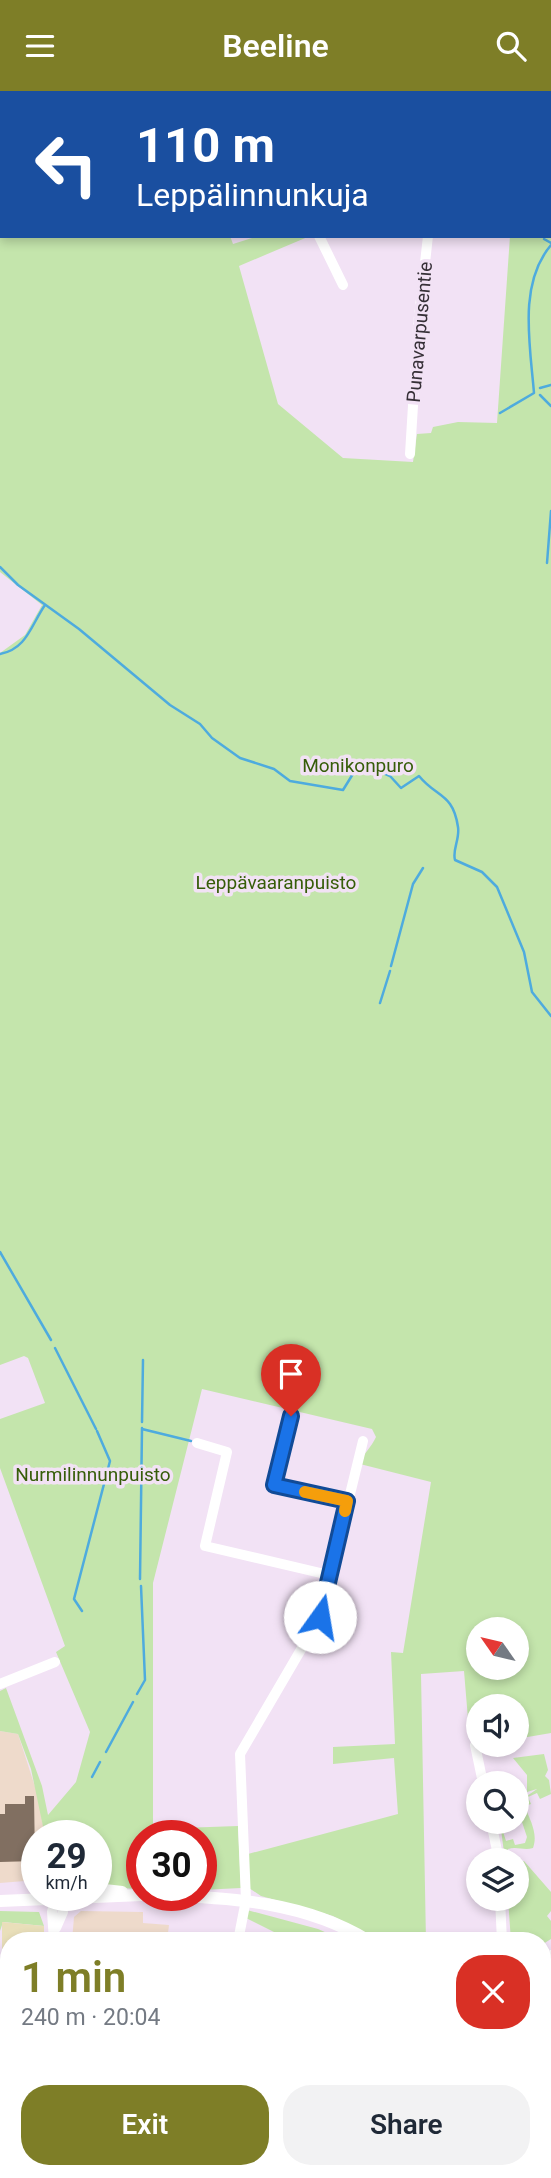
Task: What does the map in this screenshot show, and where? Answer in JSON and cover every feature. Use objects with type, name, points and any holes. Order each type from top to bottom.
[{"type":"main road","points":[[0,1893],[21,1892]]},
{"type":"main road","points":[[217,1898],[246,1900],[314,1915],[350,1932]]},
{"type":"main road","points":[[0,1901],[21,1900]]},
{"type":"street","points":[[320,238],[343,285]]},
{"type":"street","name":"Punavarpusentie","points":[[410,454],[417,428],[428,238]]},
{"type":"street","points":[[291,1416],[274,1485],[347,1501]]},
{"type":"street","points":[[240,1932],[246,1900],[240,1754],[318,1621],[363,1441]]},
{"type":"street","points":[[197,1443],[227,1452],[205,1546],[330,1575]]},
{"type":"street","points":[[0,1684],[55,1662]]},
{"type":"street","points":[[54,1911],[52,1919],[55,1932]]},
{"type":"street","points":[[501,1911],[502,1932]]},
{"type":"shaded area","points":[[0,1731],[18,1734],[38,1796],[42,1820],[21,1820],[21,1881],[0,1883]]},
{"type":"shaded area","points":[[81,1911],[143,1912],[143,1923],[169,1925],[168,1932],[73,1932],[74,1917]]},
{"type":"green space","name":"Leppävaaranpuisto","points":[[0,238],[231,238],[233,244],[252,238],[305,238],[239,266],[278,404],[343,458],[413,462],[417,434],[431,433],[433,427],[458,422],[497,423],[510,238],[551,238],[551,1733],[529,1737],[529,1694],[466,1695],[464,1671],[421,1674],[426,1932],[362,1932],[333,1916],[261,1896],[249,1888],[248,1854],[398,1814],[394,1758],[333,1764],[333,1747],[395,1744],[391,1652],[403,1653],[431,1482],[360,1464],[376,1437],[372,1429],[202,1389],[153,1583],[153,1820],[126,1820],[126,1888],[112,1888],[112,1820],[42,1820],[31,1769],[18,1734],[0,1731],[0,1691],[6,1688],[42,1786],[48,1815],[76,1782],[90,1732],[56,1652],[65,1646],[0,1468],[0,1419],[45,1403],[28,1358],[24,1356],[0,1365],[0,653],[25,635],[42,605],[0,572]]},
{"type":"green space","points":[[544,1754],[548,1770],[545,1776],[549,1780],[551,1794],[540,1799],[537,1793],[529,1797],[537,1789],[529,1791],[529,1771],[524,1771],[513,1758]]},
{"type":"green space","points":[[529,1818],[534,1833],[533,1848],[503,1848],[502,1834],[506,1841],[513,1839],[515,1845],[525,1843]]},
{"type":"green space","name":"Leppävaaranpuisto","points":[[238,1826],[241,1888],[217,1889],[217,1827]]},
{"type":"green space","points":[[529,1867],[551,1892],[551,1911],[547,1916],[551,1921],[551,1932],[510,1932],[509,1911],[529,1911]]},
{"type":"green space","points":[[247,1910],[325,1932],[274,1932],[246,1918]]},
{"type":"green space","points":[[0,1911],[39,1912],[44,1926],[3,1922],[0,1931]]},
{"type":"sand","points":[[2,1922],[44,1926],[44,1932],[2,1932]]},
{"type":"building","points":[[25,1796],[34,1796],[34,1820],[21,1820],[21,1861],[0,1862],[0,1814],[5,1814],[5,1804],[25,1804]]},
{"type":"waterway","points":[[551,91],[551,108]]},
{"type":"waterway","points":[[551,137],[551,167]]},
{"type":"waterway","points":[[544,239],[551,243]]},
{"type":"waterway","points":[[500,413],[534,393],[529,335],[530,296],[534,278],[551,245]]},
{"type":"waterway","points":[[540,388],[551,385]]},
{"type":"waterway","points":[[540,395],[551,406]]},
{"type":"waterway","points":[[547,563],[551,511]]},
{"type":"waterway","name":"Monikonpuro","points":[[0,567],[18,585],[79,629],[170,705],[200,724],[212,738],[240,758],[274,769],[290,781],[343,790],[356,769],[365,765],[390,776],[401,788],[419,776],[448,802],[456,816],[458,831],[455,860],[482,872],[497,887],[524,952],[532,992],[551,1016]]},
{"type":"waterway","points":[[0,654],[22,642],[45,605]]},
{"type":"waterway","points":[[391,966],[413,884],[423,868]]},
{"type":"waterway","points":[[380,1003],[390,971]]},
{"type":"waterway","points":[[0,1252],[51,1340]]},
{"type":"waterway","points":[[55,1348],[96,1429]]},
{"type":"waterway","points":[[142,1422],[143,1360]]},
{"type":"waterway","points":[[140,1579],[142,1428]]},
{"type":"waterway","points":[[142,1429],[191,1441]]},
{"type":"waterway","points":[[82,1611],[74,1599],[110,1461],[97,1431]]},
{"type":"waterway","points":[[137,1694],[145,1680],[141,1586]]},
{"type":"waterway","points":[[106,1752],[133,1702]]},
{"type":"waterway","points":[[92,1777],[100,1762]]},
{"type":"slow traffic","points":[[305,1492],[347,1501],[345,1511]]},
{"type":"route","points":[[291,1416],[274,1485],[347,1501],[320,1617]]},
{"type":"park label","name":"Nurmilinnunpuisto","points":[[93,1474]]}]
